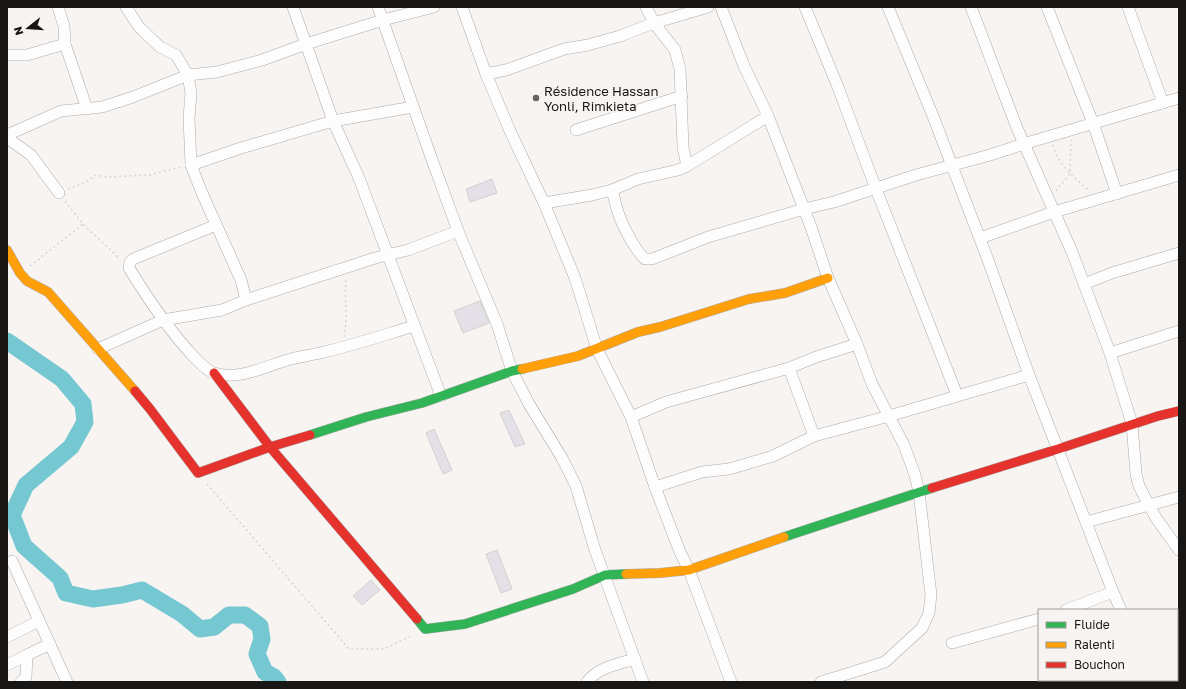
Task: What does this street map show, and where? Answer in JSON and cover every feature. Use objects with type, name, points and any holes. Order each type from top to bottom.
[{"type":"street","points":[[58,7],[64,26],[66,44],[87,109]]},
{"type":"street","points":[[126,7],[139,27],[160,47],[176,55],[188,75],[190,93],[189,118],[191,165],[241,280],[246,300]]},
{"type":"street","points":[[293,7],[333,121],[359,178],[441,396]]},
{"type":"street","points":[[378,7],[458,231],[497,324],[512,371],[529,404],[562,458],[576,486],[595,550],[636,659],[643,682]]},
{"type":"street","points":[[59,193],[30,156],[7,136],[61,111],[102,107],[133,97],[188,75],[217,72],[262,60],[306,44],[383,20],[434,7]]},
{"type":"street","points":[[462,7],[486,74],[510,131],[544,203],[575,278],[597,348],[631,417],[655,487],[680,552],[689,570],[731,682]]},
{"type":"street","points":[[646,7],[654,23],[675,50],[680,69],[683,147],[687,166]]},
{"type":"street","points":[[486,74],[513,68],[564,49],[588,45],[620,36],[654,23],[708,7]]},
{"type":"street","points":[[721,7],[744,66],[768,116],[804,208],[828,278],[857,344],[872,384],[904,445],[915,475],[919,492],[931,595],[929,613],[922,628],[885,662],[821,682]]},
{"type":"street","points":[[805,7],[838,87],[876,189],[958,395]]},
{"type":"street","points":[[888,7],[980,238],[1029,375],[1121,609]]},
{"type":"street","points":[[971,7],[1017,128],[1049,199],[1084,284],[1110,353],[1132,424],[1136,474],[1139,486],[1156,518],[1179,550]]},
{"type":"street","points":[[1047,7],[1093,123],[1117,194]]},
{"type":"street","points":[[1128,7],[1163,103]]},
{"type":"street","points":[[7,55],[27,54],[66,44]]},
{"type":"street","points":[[576,130],[682,96]]},
{"type":"street","points":[[612,190],[617,209],[626,230],[641,255],[645,259],[652,258],[708,237],[804,208],[834,202],[916,175],[990,155],[1179,98]]},
{"type":"street","points":[[191,165],[241,148],[333,121],[414,107]]},
{"type":"street","points":[[544,203],[592,195],[612,190],[638,179],[678,170],[687,166],[768,116]]},
{"type":"street","points":[[980,238],[1054,212],[1179,175]]},
{"type":"street","points":[[216,225],[133,259],[130,262],[129,268],[162,320],[184,346],[214,373],[270,447],[425,629],[465,624],[573,589],[604,575],[660,573],[689,570],[919,492],[1058,449],[1132,424],[1179,411]]},
{"type":"street","points":[[98,349],[162,320],[222,310],[246,300],[388,254],[408,250],[458,231]]},
{"type":"street","points":[[7,250],[20,273],[27,281],[48,292],[150,409],[198,473],[270,447],[306,437],[321,431],[366,417],[422,403],[512,371],[578,356],[638,332],[660,327],[749,299],[785,293],[828,278]]},
{"type":"street","points":[[1084,284],[1112,272],[1179,253]]},
{"type":"street","points":[[214,373],[246,373],[291,359],[342,347],[414,326]]},
{"type":"street","points":[[1110,353],[1179,331]]},
{"type":"street","points":[[631,417],[666,402],[789,368],[816,357],[857,344]]},
{"type":"street","points":[[789,368],[814,436]]},
{"type":"street","points":[[655,487],[702,472],[730,469],[772,456],[814,436],[889,416],[1029,375]]},
{"type":"street","points":[[1086,522],[1179,497]]},
{"type":"street","points":[[12,561],[67,682]]},
{"type":"street","points":[[1069,609],[1113,592]]},
{"type":"street","points":[[952,642],[1038,619]]},
{"type":"street","points":[[7,637],[39,621]]},
{"type":"street","points":[[7,665],[50,644]]},
{"type":"street","points":[[21,682],[26,677],[27,655]]},
{"type":"street","points":[[587,682],[592,675],[602,670],[636,659]]},
{"type":"path","points":[[1049,199],[1070,174],[1072,130]]},
{"type":"path","points":[[1051,136],[1054,151],[1070,174],[1100,199]]},
{"type":"path","points":[[129,268],[83,224],[59,193],[86,182],[96,175],[106,177],[149,175],[191,165]]},
{"type":"path","points":[[20,273],[83,224]]},
{"type":"path","points":[[342,347],[347,320],[345,294],[348,267]]},
{"type":"path","points":[[198,473],[349,649],[384,649],[425,629]]},
{"type":"building","points":[[492,179],[497,193],[470,202],[466,189]]},
{"type":"building","points":[[480,301],[489,323],[463,333],[454,311]]},
{"type":"building","points":[[509,410],[525,444],[515,447],[500,413]]},
{"type":"building","points":[[434,429],[452,470],[443,474],[426,433]]},
{"type":"building","points":[[497,550],[512,589],[501,593],[486,554]]},
{"type":"building","points":[[371,580],[380,590],[362,605],[353,596]]},
{"type":"waterway","points":[[7,341],[62,379],[83,404],[85,422],[71,447],[26,485],[12,515],[24,546],[60,578],[66,593],[93,599],[122,595],[142,590],[182,614],[200,629],[214,627],[229,615],[245,615],[260,626],[262,639],[257,654],[265,672],[274,677],[278,682]]},
{"type":"traffic: fast","points":[[310,435],[366,417],[422,403],[512,371],[522,369]]},
{"type":"traffic: fast","points":[[784,537],[932,488]]},
{"type":"traffic: fast","points":[[417,619],[425,629],[465,624],[573,589],[605,575],[626,574]]},
{"type":"traffic: slow","points":[[7,250],[20,273],[27,281],[48,292],[135,391]]},
{"type":"traffic: slow","points":[[522,369],[578,356],[638,332],[660,327],[749,299],[785,293],[828,278]]},
{"type":"traffic: slow","points":[[626,574],[689,570],[784,537]]},
{"type":"traffic: jam","points":[[214,373],[270,447],[417,619]]},
{"type":"traffic: jam","points":[[135,391],[198,473],[270,447],[310,435]]},
{"type":"traffic: jam","points":[[932,488],[1158,416],[1179,411]]},
{"type":"place","name":"Résidence Hassan Yonli, Rimkieta","points":[[536,98]]}]
